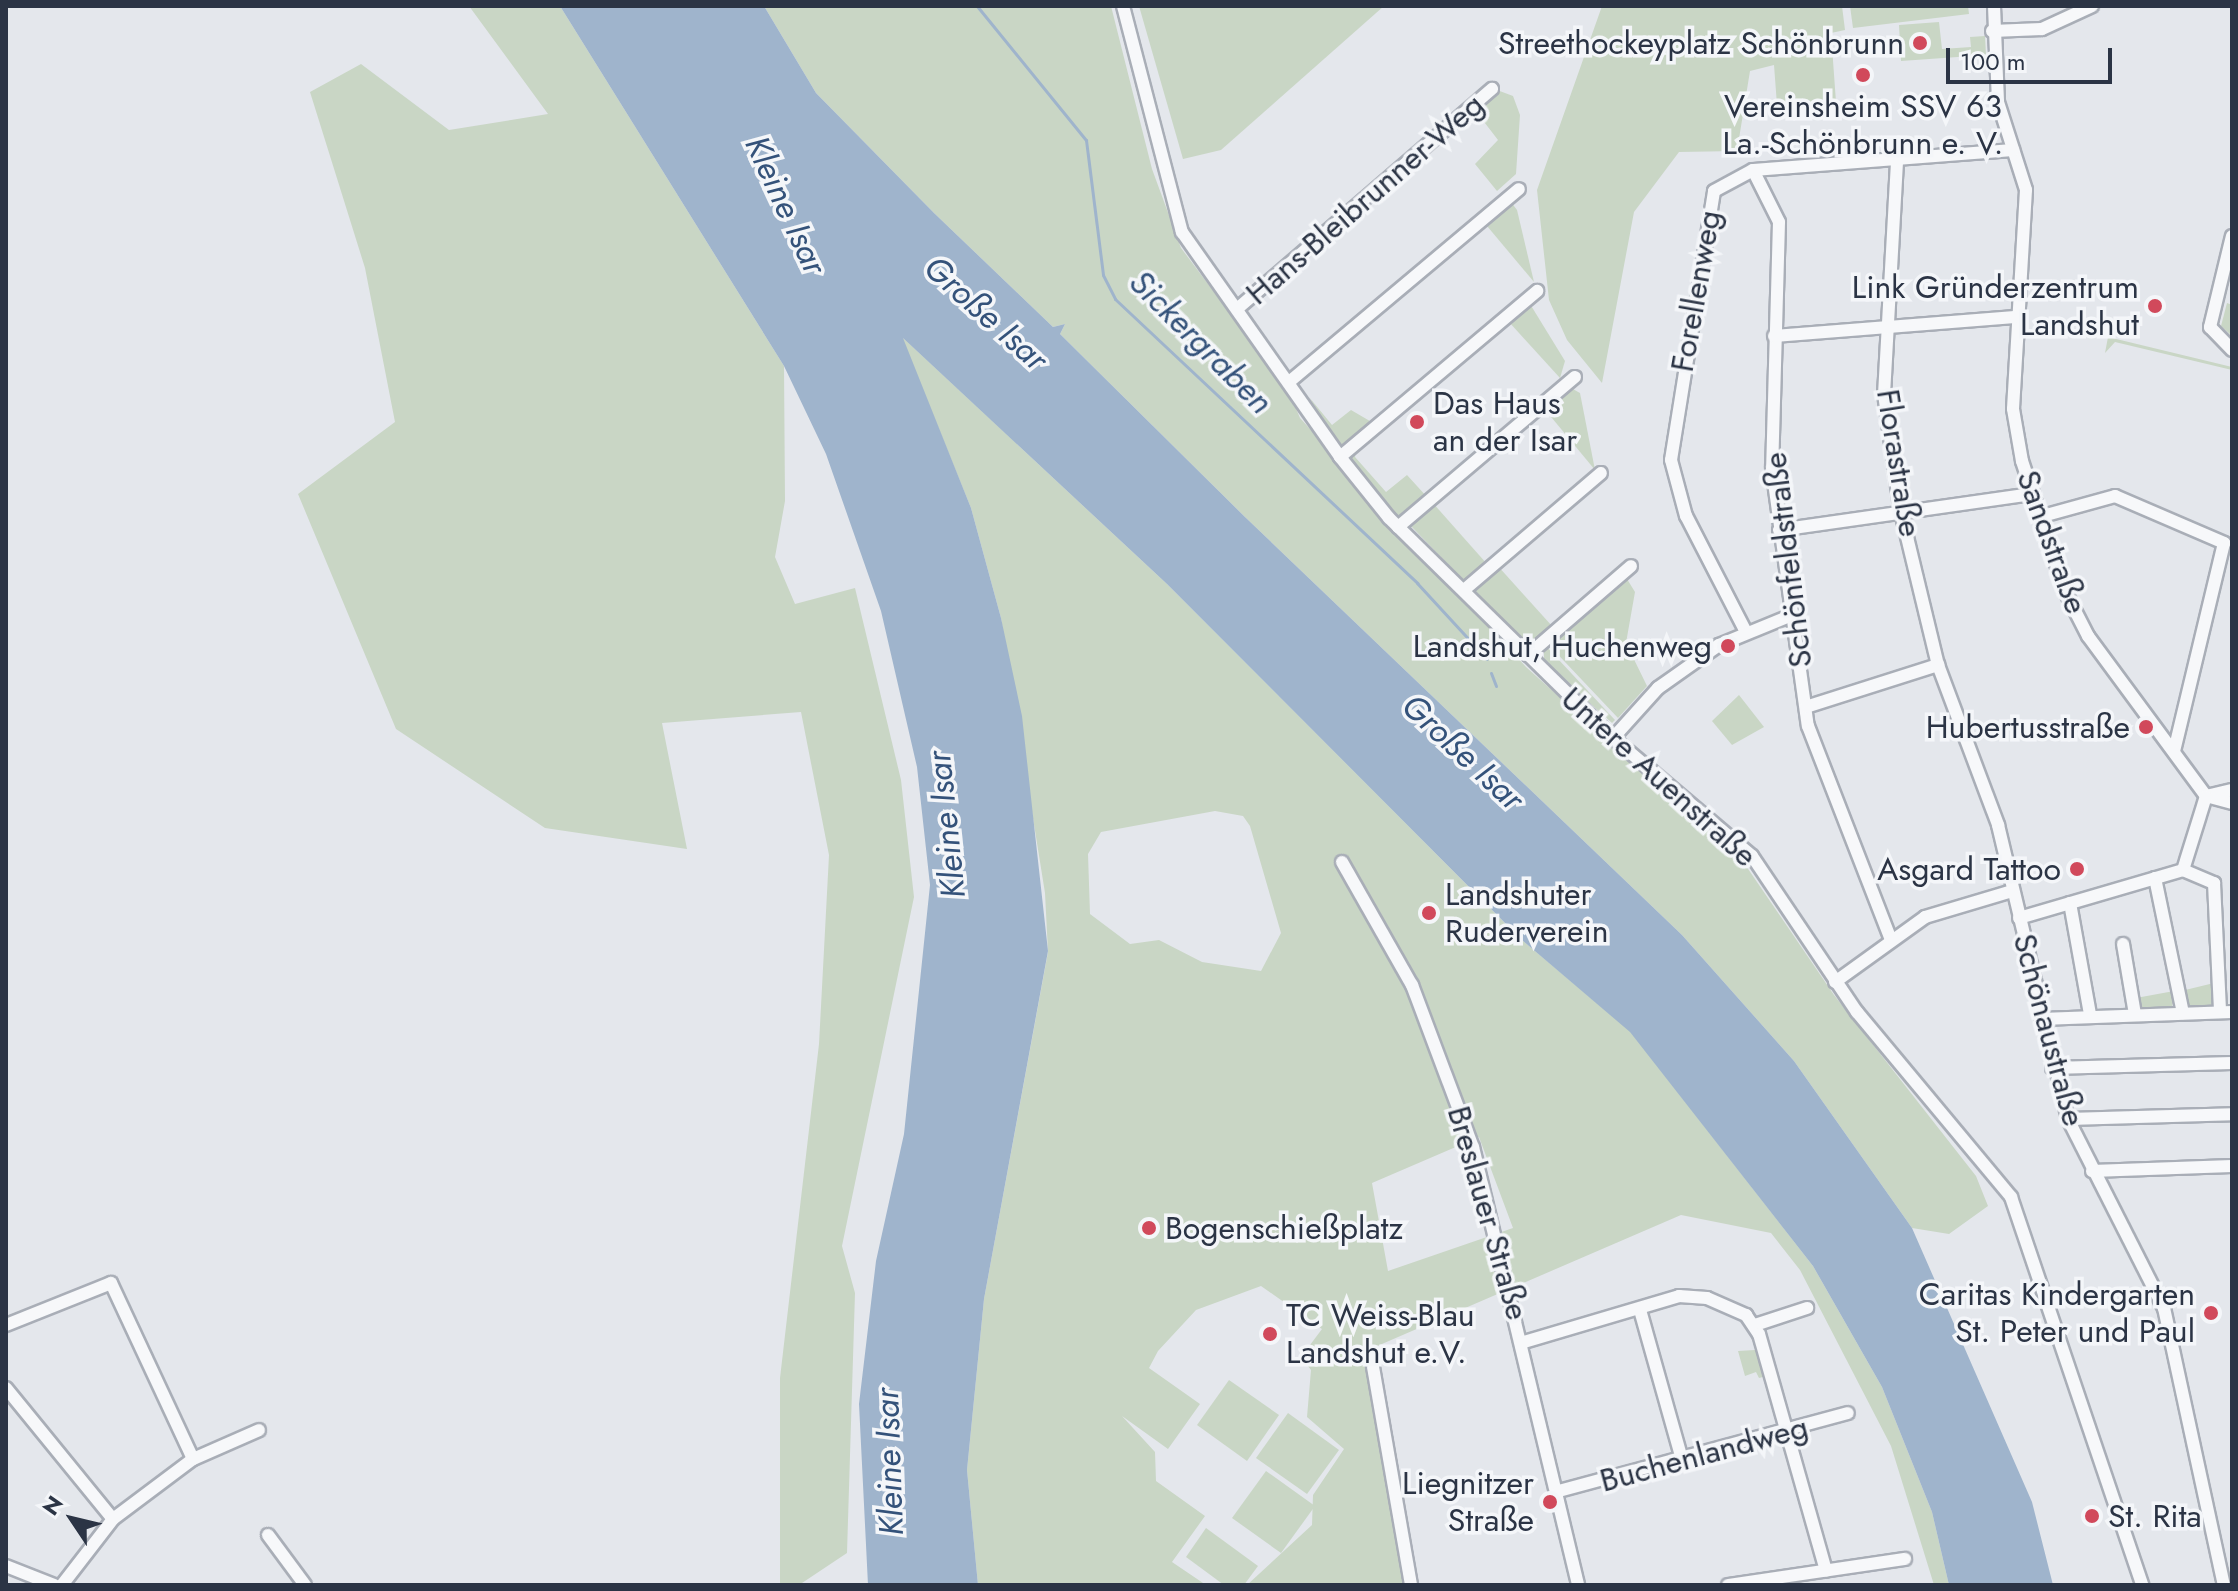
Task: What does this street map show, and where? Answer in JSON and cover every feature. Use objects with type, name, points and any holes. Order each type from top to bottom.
[{"type":"street","name":"Untere Auenstraße","points":[[1123,6],[1175,213],[1237,309],[1340,457],[1398,527],[1613,738],[1752,856],[1835,982],[2011,1197],[2142,1585]]},
{"type":"street","name":"Sandstraße","points":[[1994,6],[1992,31],[1998,102],[2026,190],[2013,409],[2039,517],[2077,616],[2206,796]]},
{"type":"street","points":[[1992,31],[2042,29],[2092,6]]},
{"type":"street","name":"Hans-Bleibrunner-Weg","points":[[1237,309],[1492,89]]},
{"type":"street","name":"Forellenweg","points":[[1746,632],[1686,516],[1671,460],[1710,201],[1728,178],[1753,170],[1897,162],[2013,150]]},
{"type":"street","name":"Florastraße","points":[[1897,162],[1886,328],[1885,415],[1903,515],[1938,665],[1998,825],[2012,891]]},
{"type":"street","name":"Schönfeldstraße","points":[[1753,170],[1779,222],[1774,336],[1779,530],[1806,707],[1835,807],[1891,940]]},
{"type":"street","points":[[1289,382],[1519,189]]},
{"type":"street","points":[[2232,236],[2210,327],[2232,350]]},
{"type":"street","points":[[1340,457],[1537,291]]},
{"type":"street","points":[[1774,336],[2018,317]]},
{"type":"street","points":[[1398,527],[1575,377]]},
{"type":"street","points":[[1464,590],[1601,473]]},
{"type":"street","points":[[1779,530],[1903,515],[2033,494]]},
{"type":"street","points":[[2039,517],[2115,496],[2224,543],[2174,751]]},
{"type":"street","points":[[1528,655],[1631,566]]},
{"type":"street","points":[[1613,738],[1658,688],[1746,632],[1792,615]]},
{"type":"street","points":[[1806,707],[1938,665]]},
{"type":"street","points":[[2206,796],[2232,790]]},
{"type":"street","points":[[2206,796],[2232,803]]},
{"type":"street","points":[[2183,870],[2206,796]]},
{"type":"street","name":"Breslauer Straße","points":[[1342,862],[1396,952],[1433,1036],[1473,1147],[1524,1342],[1578,1585]]},
{"type":"street","points":[[2019,918],[2183,870],[2214,883],[2226,1012],[2090,1014],[2041,1019]]},
{"type":"street","points":[[2155,878],[2183,1013]]},
{"type":"street","name":"Schönaustraße","points":[[1835,982],[1925,917],[2012,891],[2052,1068],[2068,1119],[2164,1308],[2224,1585]]},
{"type":"street","points":[[2070,903],[2090,1014]]},
{"type":"street","points":[[2123,944],[2135,1014]]},
{"type":"street","points":[[2052,1068],[2232,1063]]},
{"type":"street","points":[[2068,1119],[2232,1114]]},
{"type":"street","points":[[2092,1171],[2232,1166]]},
{"type":"street","points":[[6,1325],[111,1283],[193,1459]]},
{"type":"street","points":[[1524,1342],[1679,1296],[1728,1305],[1755,1325],[1826,1571]]},
{"type":"street","points":[[1755,1325],[1807,1308]]},
{"type":"street","points":[[1640,1310],[1683,1463]]},
{"type":"street","points":[[1373,1367],[1411,1585]]},
{"type":"street","points":[[6,1388],[113,1519]]},
{"type":"street","name":"Buchenlandweg","points":[[1559,1491],[1683,1463],[1848,1413]]},
{"type":"street","points":[[62,1585],[113,1519],[193,1459],[259,1430]]},
{"type":"street","points":[[268,1535],[305,1585]]},
{"type":"street","points":[[1728,1585],[1803,1582],[1826,1571],[1905,1559]]},
{"type":"street","points":[[6,1566],[54,1585]]},
{"type":"green space","points":[[469,6],[560,6],[784,366],[785,501],[775,557],[795,604],[855,588],[901,780],[914,897],[842,1246],[855,1293],[847,1553],[799,1585],[780,1585],[780,1378],[819,1044],[829,855],[801,712],[662,723],[687,849],[545,828],[396,729],[298,494],[395,422],[365,268],[310,92],[361,64],[449,130],[548,114]]},
{"type":"green space","points":[[764,6],[1111,6],[1152,169],[1181,248],[1289,392],[1300,418],[1526,667],[1744,863],[1834,995],[1976,1176],[1988,1206],[1949,1234],[1912,1228],[1794,1061],[1682,935],[1245,517],[1060,334],[1065,324],[1053,327],[934,213],[816,93]]},
{"type":"green space","points":[[1139,6],[1384,6],[1221,150],[1183,159]]},
{"type":"green space","points":[[1602,6],[1842,6],[1845,30],[1831,33],[1836,102],[1777,105],[1774,65],[1750,71],[1737,151],[1679,152],[1634,212],[1602,383],[1567,340],[1549,300],[1537,190]]},
{"type":"green space","points":[[1850,6],[1968,6],[1969,14],[1853,28]]},
{"type":"green space","points":[[1939,22],[1942,49],[1971,47],[1970,37],[1985,36],[1986,55],[1901,61],[1899,25]]},
{"type":"green space","points":[[1497,90],[1513,96],[1520,115],[1516,174],[1497,191],[1475,164],[1498,140],[1478,114]]},
{"type":"green space","points":[[1511,202],[1517,210],[1534,282],[1487,226]]},
{"type":"green space","points":[[2227,303],[2232,305],[2232,336],[2221,326]]},
{"type":"green space","points":[[1530,304],[1565,361],[1560,378],[1509,322]]},
{"type":"green space","points":[[901,336],[1167,584],[1522,940],[1630,1031],[1813,1266],[1882,1387],[1932,1512],[1949,1585],[1934,1585],[1891,1446],[1800,1270],[1771,1233],[1681,1215],[1368,1350],[1408,1585],[1247,1585],[1312,1525],[1313,1495],[1344,1449],[1307,1417],[1311,1370],[1301,1357],[1322,1329],[1261,1286],[1196,1310],[1158,1351],[1149,1368],[1200,1404],[1168,1449],[1122,1416],[1155,1452],[1156,1481],[1205,1516],[1172,1562],[1206,1585],[978,1585],[967,1470],[984,1299],[1048,952],[1045,893],[1001,618],[971,508]],"holes":[[[1215,811],[1243,816],[1250,826],[1281,933],[1261,971],[1202,962],[1159,940],[1130,944],[1090,914],[1088,854],[1101,832]],[[1479,1137],[1513,1228],[1388,1271],[1372,1183]]]},
{"type":"green space","points":[[2108,337],[2232,367],[2232,370],[2115,342],[2105,353]]},
{"type":"green space","points":[[1571,388],[1580,393],[1595,470],[1547,412]]},
{"type":"green space","points":[[1309,397],[1332,425],[1351,410],[1375,424],[1340,447]]},
{"type":"green space","points":[[1357,448],[1355,457],[1386,492],[1407,475],[1427,497],[1396,518],[1350,461]]},
{"type":"green space","points":[[1432,502],[1487,564],[1465,582],[1409,524]]},
{"type":"green space","points":[[1497,565],[1552,626],[1529,646],[1475,591]]},
{"type":"green space","points":[[1627,579],[1635,592],[1626,643],[1647,686],[1618,718],[1547,643]]},
{"type":"green space","points":[[1544,644],[1615,720],[1612,723],[1544,662]]},
{"type":"green space","points":[[1739,695],[1764,727],[1732,745],[1712,721]]},
{"type":"green space","points":[[2214,983],[2212,1008],[2188,1009],[2181,991]]},
{"type":"green space","points":[[2174,991],[2172,1009],[2139,1008],[2136,998]]},
{"type":"green space","points":[[1756,1338],[1767,1376],[1759,1378],[1756,1372],[1745,1376],[1738,1351],[1755,1350]]},
{"type":"green space","points":[[1229,1380],[1279,1415],[1247,1461],[1197,1425]]},
{"type":"green space","points":[[1288,1413],[1339,1450],[1307,1494],[1256,1458]]},
{"type":"green space","points":[[1266,1471],[1315,1506],[1281,1553],[1232,1518]]},
{"type":"green space","points":[[1206,1528],[1258,1566],[1244,1585],[1224,1585],[1186,1557]]},
{"type":"water","points":[[560,6],[764,6],[816,93],[934,213],[1053,327],[1065,324],[1060,334],[1245,517],[1682,935],[1794,1061],[1912,1228],[2032,1502],[2053,1585],[1949,1585],[1932,1512],[1882,1387],[1813,1266],[1630,1032],[1522,940],[1167,584],[903,338],[971,508],[1001,618],[1022,716],[1048,951],[984,1299],[967,1470],[978,1585],[868,1585],[859,1404],[876,1261],[904,1134],[930,885],[917,767],[881,611],[826,454],[784,366]]},
{"type":"waterway","name":"Sickergraben","points":[[977,6],[1086,140],[1103,275],[1115,299],[1417,583],[1487,659]]},
{"type":"waterway","points":[[1491,673],[1496,686]]},
{"type":"place","name":"Streethockeyplatz Schönbrunn","points":[[1920,43]]},
{"type":"place","name":"Vereinsheim SSV 63 La.-Schönbrunn e. V.","points":[[1863,75]]},
{"type":"place","name":"Link Gründerzentrum Landshut","points":[[2155,306]]},
{"type":"place","name":"Das Haus an der Isar","points":[[1417,422]]},
{"type":"place","name":"Landshut, Huchenweg","points":[[1728,646]]},
{"type":"place","name":"Hubertusstraße","points":[[2146,727]]},
{"type":"place","name":"Asgard Tattoo","points":[[2077,869]]},
{"type":"place","name":"Landshuter Ruderverein","points":[[1429,913]]},
{"type":"place","name":"Bogenschießplatz","points":[[1149,1228]]},
{"type":"place","name":"Caritas Kindergarten St. Peter und Paul","points":[[2211,1313]]},
{"type":"place","name":"TC Weiss-Blau Landshut e.V.","points":[[1270,1334]]},
{"type":"place","name":"Liegnitzer Straße","points":[[1550,1502]]},
{"type":"place","name":"St. Rita","points":[[2092,1516]]},
{"type":"water label","name":"Kleine Isar","points":[[786,205]]},
{"type":"water label","name":"Große Isar","points":[[986,313]]},
{"type":"water label","name":"Große Isar","points":[[1463,752]]},
{"type":"water label","name":"Kleine Isar","points":[[946,825]]},
{"type":"water label","name":"Kleine Isar","points":[[889,1462]]}]
